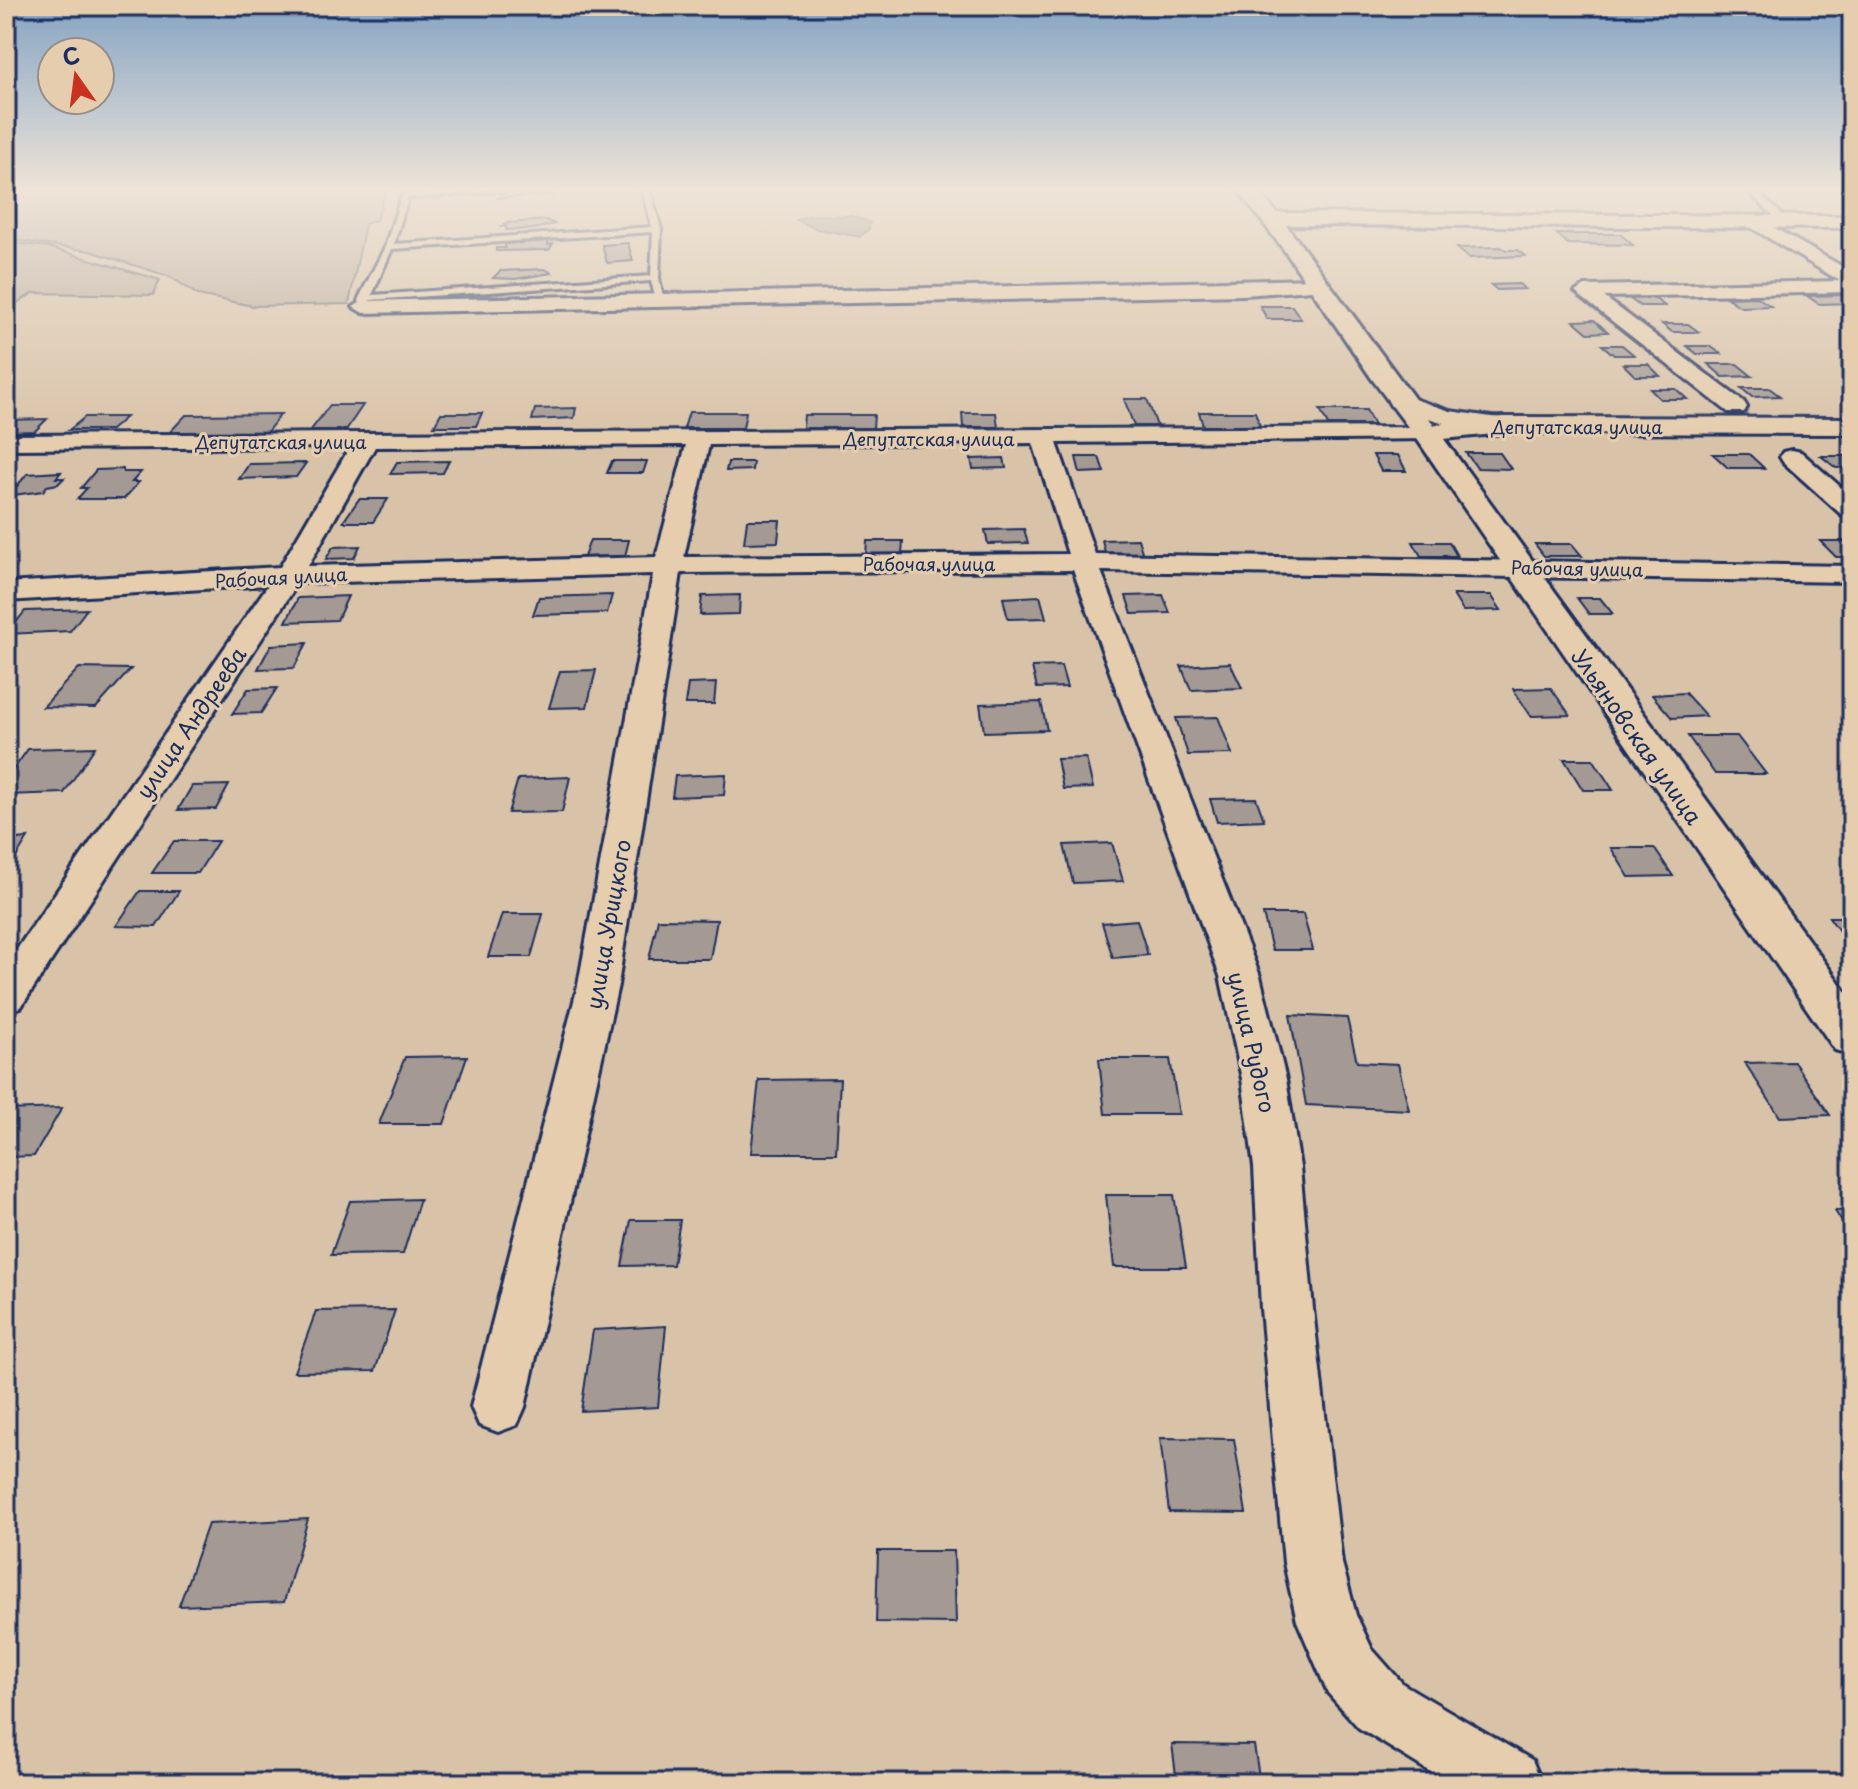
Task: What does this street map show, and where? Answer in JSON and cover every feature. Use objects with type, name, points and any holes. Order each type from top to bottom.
[{"type":"main road","name":"Ульяновская улица","points":[[1311,273],[1519,567],[1837,995],[1852,1037]]},
{"type":"main road","name":"Депутатская улица","points":[[1427,434],[1462,427],[1504,425],[1852,426]]},
{"type":"street","points":[[363,302],[672,301],[1229,290],[1319,285]]},
{"type":"street","points":[[1736,407],[1585,292],[1852,286]]},
{"type":"street","points":[[1398,400],[1447,417],[1504,425]]},
{"type":"street","name":"Депутатская улица","points":[[6,442],[1427,434]]},
{"type":"street","name":"улица Рудого","points":[[1043,438],[1084,562],[1240,976],[1264,1079],[1277,1167],[1287,1309],[1313,1563],[1327,1621],[1350,1671],[1381,1706],[1509,1783]]},
{"type":"street","name":"улица Урицкого","points":[[498,1407],[598,985],[668,565],[699,439]]},
{"type":"street","name":"улица Андреева","points":[[6,997],[289,575],[366,441]]},
{"type":"street","points":[[1792,457],[1852,510]]},
{"type":"street","name":"Рабочая улица","points":[[6,592],[289,575],[668,565],[1084,562],[1852,574]]},
{"type":"lane","points":[[363,302],[376,273]]},
{"type":"lane","points":[[655,273],[658,294],[672,301]]},
{"type":"lane","points":[[363,302],[655,278]]},
{"type":"shaded area","points":[[6,273],[138,273],[160,280],[153,295],[33,293],[6,310]]},
{"type":"shaded area","points":[[160,273],[355,273],[349,304],[253,306],[198,295]]},
{"type":"building","points":[[498,273],[549,273],[515,279],[493,278]]},
{"type":"building","points":[[1519,284],[1525,289],[1497,290],[1491,285]]},
{"type":"building","points":[[1849,295],[1852,303],[1819,304],[1807,296]]},
{"type":"building","points":[[1757,297],[1771,306],[1741,307],[1727,298]]},
{"type":"building","points":[[1654,298],[1665,306],[1640,306],[1630,299]]},
{"type":"building","points":[[1260,306],[1292,306],[1301,319],[1267,319]]},
{"type":"building","points":[[1594,320],[1608,332],[1588,333],[1574,321]]},
{"type":"building","points":[[1662,324],[1688,324],[1699,332],[1672,332]]},
{"type":"building","points":[[1602,345],[1622,345],[1634,355],[1614,355]]},
{"type":"building","points":[[1687,346],[1710,346],[1721,354],[1697,354]]},
{"type":"building","points":[[1623,364],[1648,364],[1660,376],[1635,376]]},
{"type":"building","points":[[1708,364],[1737,364],[1752,376],[1723,377]]},
{"type":"building","points":[[1741,388],[1769,388],[1780,396],[1752,397]]},
{"type":"building","points":[[1650,389],[1676,389],[1687,399],[1660,399]]},
{"type":"building","points":[[1124,399],[1147,399],[1157,426],[1134,426]]},
{"type":"building","points":[[330,405],[363,405],[346,430],[311,430]]},
{"type":"building","points":[[576,408],[574,418],[532,420],[535,409]]},
{"type":"building","points":[[1320,410],[1366,410],[1374,425],[1328,425]]},
{"type":"building","points":[[689,412],[746,412],[743,428],[684,428]]},
{"type":"building","points":[[1199,412],[1255,412],[1260,426],[1203,426]]},
{"type":"building","points":[[441,413],[482,413],[476,426],[434,426]]},
{"type":"building","points":[[962,413],[996,413],[998,427],[963,427]]},
{"type":"building","points":[[281,414],[266,433],[168,434],[186,415]]},
{"type":"building","points":[[804,415],[874,415],[873,428],[803,428]]},
{"type":"building","points":[[85,417],[126,417],[111,430],[69,430]]},
{"type":"building","points":[[47,419],[35,431],[6,432],[6,420]]},
{"type":"building","points":[[1466,453],[1500,453],[1511,469],[1477,468]]},
{"type":"building","points":[[1713,454],[1749,454],[1764,468],[1728,468]]},
{"type":"building","points":[[1373,455],[1398,455],[1406,471],[1381,471]]},
{"type":"building","points":[[1821,456],[1852,456],[1852,467],[1836,468]]},
{"type":"building","points":[[1076,457],[1099,457],[1104,472],[1080,473]]},
{"type":"building","points":[[1004,458],[1006,468],[973,469],[971,459]]},
{"type":"building","points":[[449,461],[443,473],[390,474],[397,462]]},
{"type":"building","points":[[612,461],[647,461],[643,473],[607,473]]},
{"type":"building","points":[[728,462],[753,462],[752,470],[726,471]]},
{"type":"building","points":[[306,463],[296,477],[239,479],[249,464]]},
{"type":"building","points":[[123,469],[123,472],[141,472],[132,482],[139,482],[124,499],[77,499],[87,488],[81,488],[96,470]]},
{"type":"building","points":[[61,472],[56,478],[64,478],[43,491],[6,496],[10,486],[17,486],[27,474]]},
{"type":"building","points":[[359,499],[388,499],[373,522],[343,522]]},
{"type":"building","points":[[747,520],[780,520],[778,542],[744,543]]},
{"type":"building","points":[[1024,529],[1028,543],[988,544],[985,530]]},
{"type":"building","points":[[1138,539],[1143,555],[1106,556],[1102,540]]},
{"type":"building","points":[[590,540],[629,540],[625,556],[584,557]]},
{"type":"building","points":[[867,541],[903,541],[902,554],[866,554]]},
{"type":"building","points":[[1820,541],[1846,541],[1852,547],[1852,557],[1836,557]]},
{"type":"building","points":[[1413,542],[1449,542],[1457,556],[1421,556]]},
{"type":"building","points":[[1535,544],[1572,544],[1582,556],[1544,556]]},
{"type":"building","points":[[360,546],[354,558],[326,559],[333,547]]},
{"type":"building","points":[[612,595],[607,613],[533,615],[539,597]]},
{"type":"building","points":[[740,595],[739,614],[700,615],[702,596]]},
{"type":"building","points":[[1163,595],[1170,613],[1132,614],[1126,596]]},
{"type":"building","points":[[1453,595],[1491,595],[1501,610],[1463,611]]},
{"type":"building","points":[[348,596],[337,620],[286,622],[298,598]]},
{"type":"building","points":[[1040,596],[1046,618],[1008,619],[1003,598]]},
{"type":"building","points":[[1577,598],[1600,598],[1613,614],[1589,614]]},
{"type":"building","points":[[87,609],[70,631],[7,634],[25,611]]},
{"type":"building","points":[[307,643],[294,668],[258,669],[271,645]]},
{"type":"building","points":[[1230,663],[1242,688],[1191,690],[1181,666]]},
{"type":"building","points":[[1061,666],[1067,687],[1037,688],[1032,667]]},
{"type":"building","points":[[79,668],[131,669],[96,708],[43,707]]},
{"type":"building","points":[[596,670],[587,707],[549,708],[560,671]]},
{"type":"building","points":[[716,683],[714,704],[685,704],[688,684]]},
{"type":"building","points":[[277,688],[261,713],[232,714],[248,689]]},
{"type":"building","points":[[1551,688],[1570,715],[1531,716],[1513,689]]},
{"type":"building","points":[[1685,693],[1706,716],[1672,718],[1652,695]]},
{"type":"building","points":[[1041,702],[1047,730],[984,732],[980,704]]},
{"type":"building","points":[[1218,717],[1232,754],[1188,755],[1176,718]]},
{"type":"building","points":[[1688,736],[1737,736],[1766,774],[1715,774]]},
{"type":"building","points":[[95,747],[64,793],[6,795],[6,780],[28,749]]},
{"type":"building","points":[[1086,758],[1093,788],[1063,789],[1057,759]]},
{"type":"building","points":[[1564,759],[1593,759],[1613,790],[1583,790]]},
{"type":"building","points":[[726,774],[724,795],[672,797],[675,776]]},
{"type":"building","points":[[570,777],[562,812],[508,813],[518,779]]},
{"type":"building","points":[[229,785],[216,809],[178,810],[192,786]]},
{"type":"building","points":[[1256,798],[1264,820],[1217,822],[1210,799]]},
{"type":"building","points":[[28,838],[10,867],[6,867],[6,840]]},
{"type":"building","points":[[174,841],[218,841],[198,873],[152,873]]},
{"type":"building","points":[[1112,843],[1123,881],[1073,883],[1064,845]]},
{"type":"building","points":[[1611,848],[1654,848],[1673,876],[1629,877]]},
{"type":"building","points":[[140,891],[179,891],[156,927],[116,926]]},
{"type":"building","points":[[502,914],[543,914],[531,957],[488,957]]},
{"type":"building","points":[[1263,914],[1303,914],[1313,950],[1272,950]]},
{"type":"building","points":[[1829,917],[1852,917],[1852,949]]},
{"type":"building","points":[[658,919],[717,920],[710,959],[649,959]]},
{"type":"building","points":[[1137,920],[1148,955],[1113,958],[1102,923]]},
{"type":"building","points":[[1290,1015],[1347,1018],[1357,1062],[1398,1064],[1409,1110],[1306,1105]]},
{"type":"building","points":[[467,1056],[444,1124],[379,1124],[405,1057]]},
{"type":"building","points":[[1099,1059],[1170,1059],[1179,1114],[1105,1114]]},
{"type":"building","points":[[1794,1062],[1830,1115],[1780,1117],[1745,1063]]},
{"type":"building","points":[[840,1079],[836,1153],[751,1153],[759,1080]]},
{"type":"building","points":[[62,1108],[34,1156],[6,1157],[6,1110]]},
{"type":"building","points":[[1106,1195],[1174,1195],[1186,1267],[1114,1267]]},
{"type":"building","points":[[420,1199],[403,1254],[331,1255],[350,1201]]},
{"type":"building","points":[[1852,1210],[1852,1238],[1835,1211]]},
{"type":"building","points":[[631,1220],[680,1220],[673,1265],[622,1266]]},
{"type":"building","points":[[395,1310],[375,1371],[294,1372],[316,1311]]},
{"type":"building","points":[[666,1326],[658,1407],[581,1411],[593,1330]]},
{"type":"building","points":[[1160,1438],[1234,1439],[1246,1513],[1169,1512]]},
{"type":"building","points":[[308,1519],[284,1602],[179,1606],[208,1524]]},
{"type":"building","points":[[878,1551],[954,1551],[956,1623],[876,1622]]},
{"type":"building","points":[[1172,1744],[1254,1745],[1260,1783],[1177,1783]]}]
